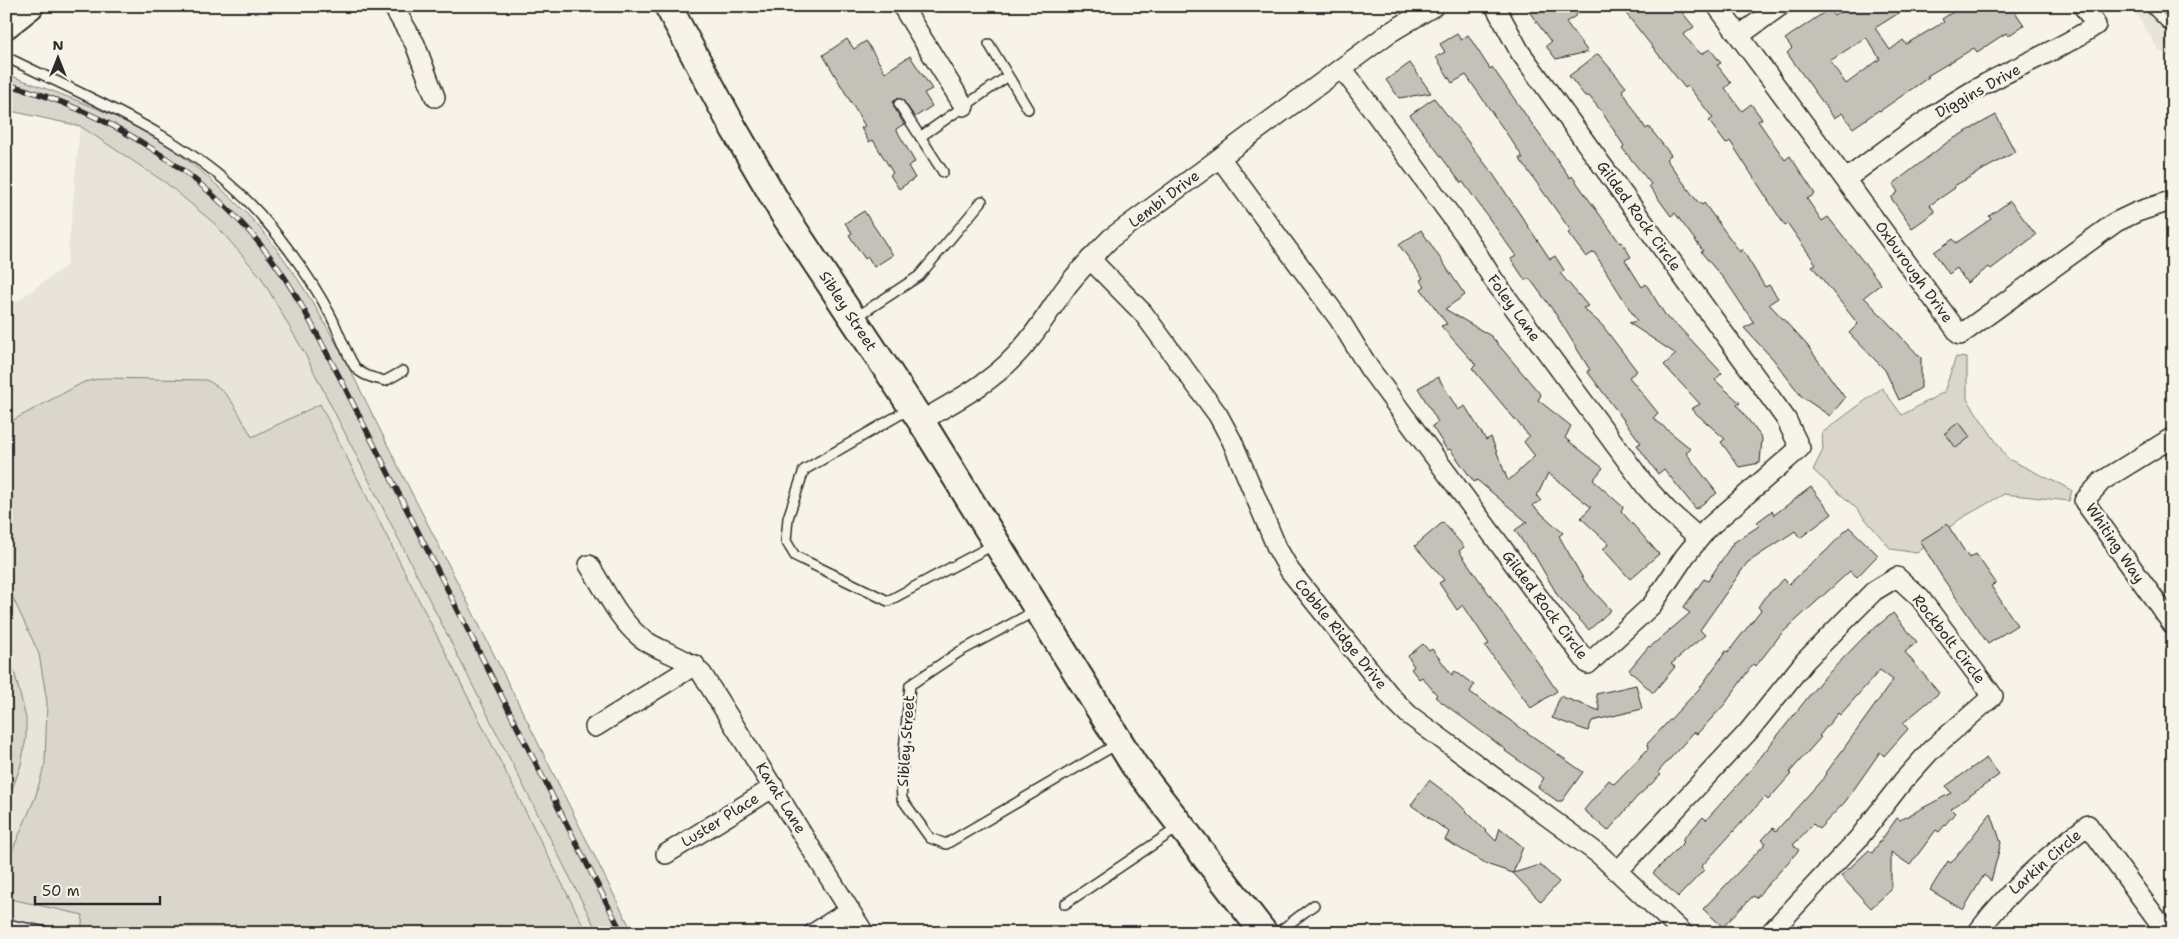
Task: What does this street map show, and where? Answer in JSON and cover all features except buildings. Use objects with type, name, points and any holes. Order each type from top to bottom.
[{"type":"street","points":[[6,25],[30,6]]},
{"type":"street","points":[[393,6],[415,44],[435,97]]},
{"type":"street","name":"Sibley Street","points":[[668,6],[730,121],[783,213],[916,414],[1134,765],[1264,933]]},
{"type":"street","points":[[902,6],[964,106]]},
{"type":"street","name":"Lembi Drive","points":[[916,414],[971,392],[1014,357],[1039,329],[1067,286],[1090,259],[1112,238],[1411,18],[1434,6]]},
{"type":"street","name":"Gilded Rock Circle","points":[[1220,158],[1339,319],[1369,368],[1588,664],[1652,605],[1699,538],[1800,448],[1786,419],[1520,52],[1495,6]]},
{"type":"street","name":"Oxburough Drive","points":[[1717,6],[1960,335],[2116,222],[2137,212],[2173,200]]},
{"type":"street","points":[[1740,35],[1780,6]]},
{"type":"street","name":"Diggins Drive","points":[[1846,179],[1941,110],[1986,84],[2073,41],[2096,26],[2083,6]]},
{"type":"street","name":"Foley Lane","points":[[1342,68],[1468,239],[1493,279],[1648,488],[1667,510],[1699,538]]},
{"type":"street","name":"Cobble Ridge Drive","points":[[1090,259],[1136,306],[1218,415],[1232,441],[1277,548],[1290,571],[1392,698],[1409,715],[1600,855],[1683,933]]},
{"type":"street","name":"Whiting Way","points":[[2173,437],[2102,480],[2084,501],[2173,625]]},
{"type":"street","name":"Karat Lane","points":[[589,564],[632,630],[651,644],[673,653],[694,666],[710,683],[864,933]]},
{"type":"street","name":"Rockbolt Circle","points":[[1618,871],[1748,732],[1805,661],[1874,591],[1897,577],[1920,598],[1993,696],[1932,749],[1903,781],[1858,839],[1770,933]]},
{"type":"street","points":[[595,728],[694,666]]},
{"type":"street","name":"Luster Place","points":[[666,854],[774,787]]},
{"type":"street","name":"Larkin Circle","points":[[1977,933],[2020,881],[2052,852],[2088,825],[2166,933]]},
{"type":"street","points":[[814,933],[850,910]]},
{"type":"lane","points":[[2149,6],[2173,30]]},
{"type":"lane","points":[[989,44],[1028,109]]},
{"type":"lane","points":[[6,57],[144,124],[195,156],[258,213],[299,267],[330,314],[356,367],[365,375],[385,381],[403,371]]},
{"type":"lane","points":[[920,137],[1008,76]]},
{"type":"lane","points":[[899,104],[943,172]]},
{"type":"lane","points":[[853,320],[919,276],[982,201]]},
{"type":"lane","points":[[916,414],[804,470],[788,518],[786,541],[795,556],[888,601],[996,543]]},
{"type":"lane","name":"Sibley Street","points":[[1038,610],[959,652],[910,685],[901,783],[902,799],[930,838],[946,844],[1120,743]]},
{"type":"lane","points":[[1065,904],[1181,825]]},
{"type":"lane","points":[[1277,933],[1314,905]]},
{"type":"lane","points":[[6,924],[51,933]]},
{"type":"shaded area","points":[[2131,6],[2173,6],[2173,56],[2160,52]]},
{"type":"shaded area","points":[[6,74],[97,108],[132,125],[171,148],[231,198],[258,226],[283,257],[306,292],[347,365],[633,933],[598,933],[305,354],[261,277],[215,224],[166,183],[80,126],[6,110]]},
{"type":"shaded area","points":[[80,126],[166,183],[215,224],[261,277],[305,354],[598,933],[6,933],[6,309],[67,265]]},
{"type":"shaded area","points":[[1956,357],[1967,358],[1967,399],[2008,459],[2072,490],[2069,501],[2004,494],[1960,519],[1917,553],[1891,549],[1855,507],[1813,470],[1823,450],[1822,433],[1882,388],[1902,415],[1944,392]]},
{"type":"shaded area","points":[[103,378],[206,380],[222,390],[228,397],[252,437],[320,404],[587,933],[81,933],[83,915],[6,898],[6,865],[35,798],[45,763],[47,702],[39,654],[6,583],[6,424],[84,382]]},
{"type":"shaded area","points":[[6,639],[26,718],[26,738],[21,765],[6,806]]},
{"type":"railway","points":[[6,84],[44,96],[81,111],[153,149],[217,199],[245,227],[271,258],[299,301],[339,376],[622,933]]}]
